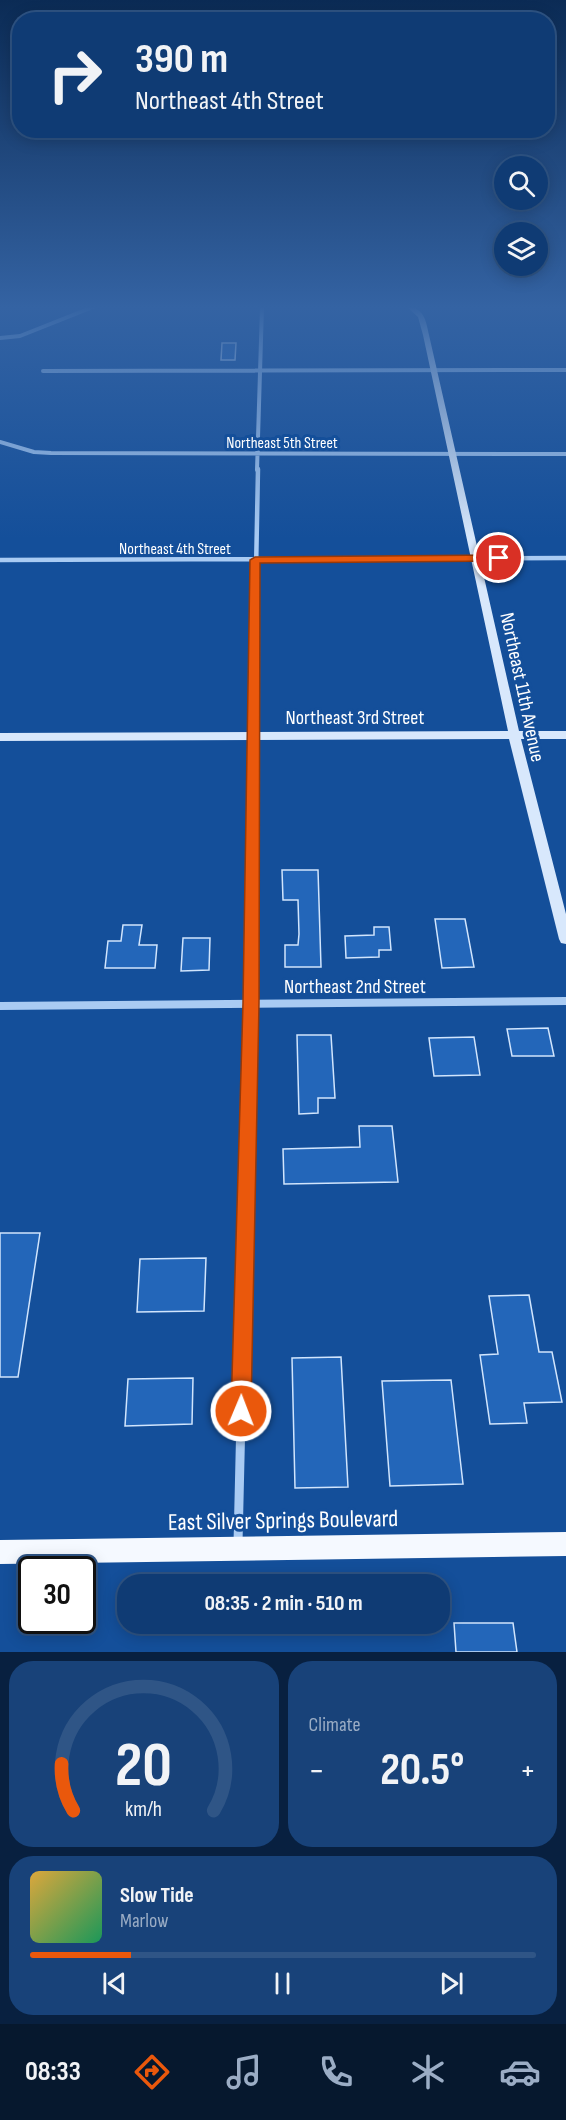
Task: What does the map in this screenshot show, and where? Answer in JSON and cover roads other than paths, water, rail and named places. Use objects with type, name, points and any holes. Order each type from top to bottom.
[{"type":"main road","name":"East Silver Springs Boulevard","points":[[0,1552],[566,1544]]},
{"type":"street","points":[[238,1549],[251,1003],[252,736],[261,384]]},
{"type":"street","name":"Northeast 11th Avenue","points":[[437,384],[477,558],[514,735],[566,939]]},
{"type":"street","name":"Northeast 5th Street","points":[[0,442],[34,452],[51,453],[566,454]]},
{"type":"street","name":"Northeast 4th Street","points":[[0,560],[566,558]]},
{"type":"street","name":"Northeast 3rd Street","points":[[0,737],[566,735]]},
{"type":"street","name":"Northeast 2nd Street","points":[[0,1006],[566,1001]]}]
